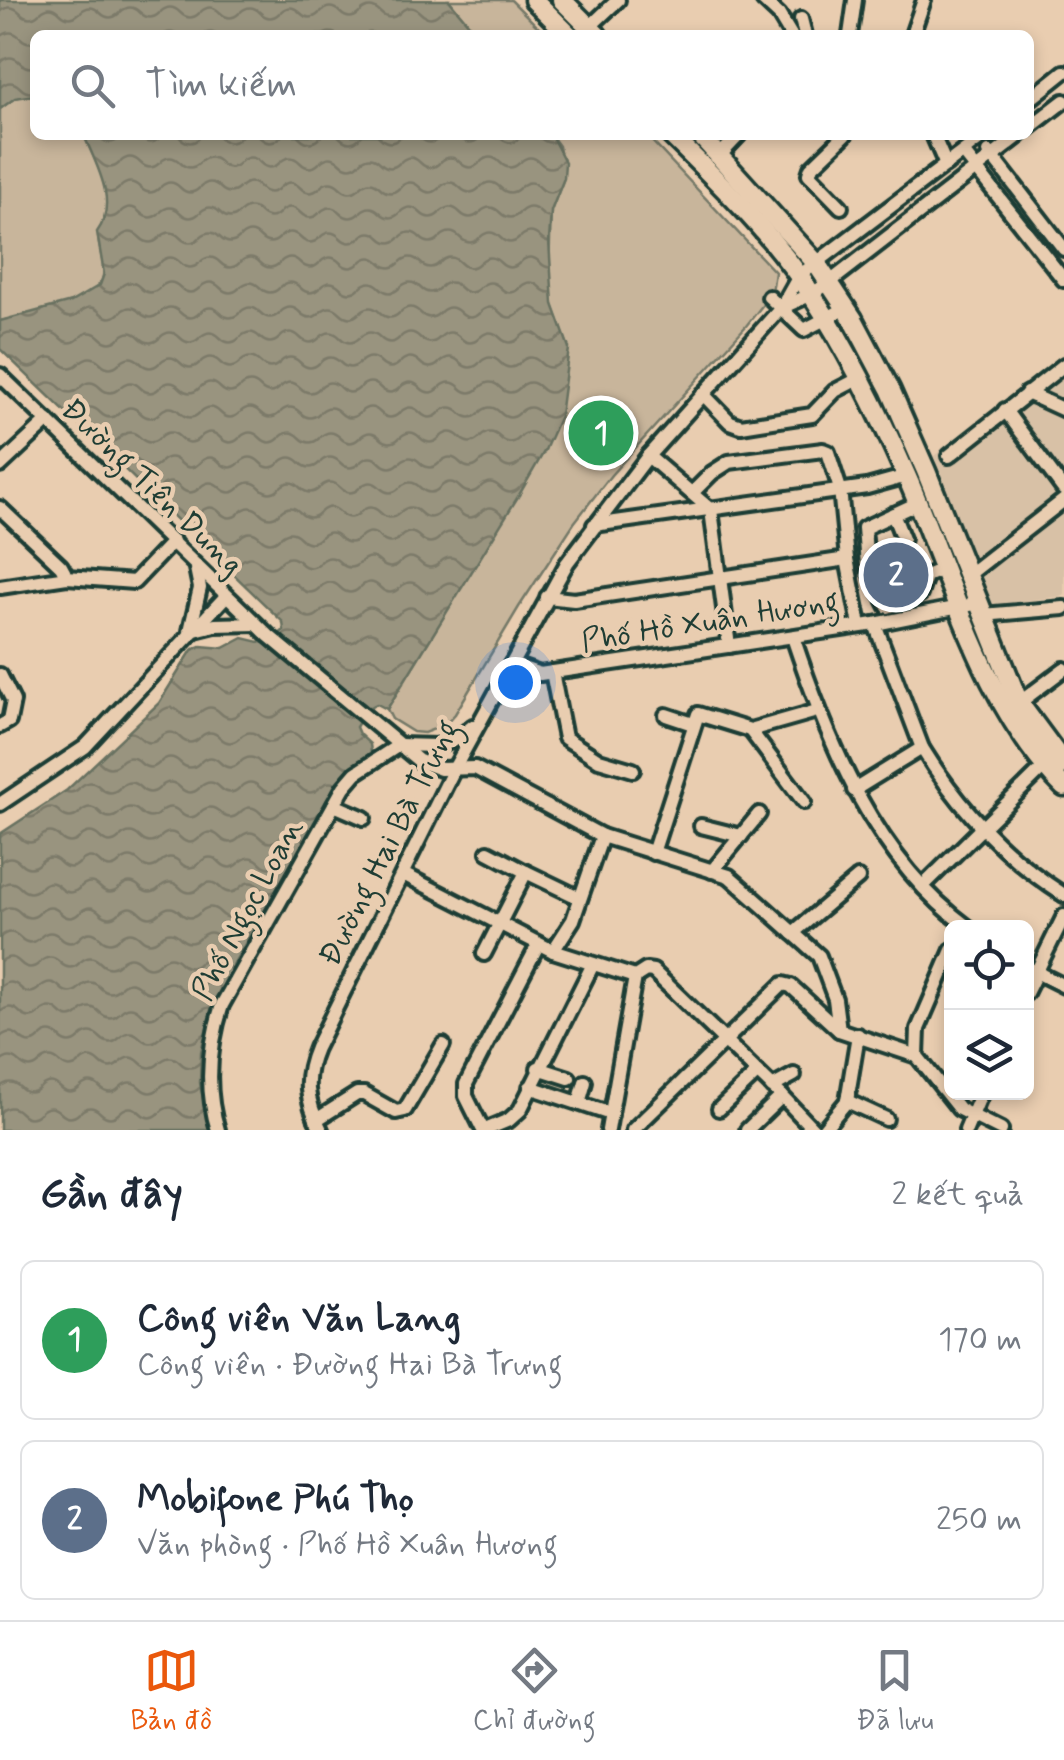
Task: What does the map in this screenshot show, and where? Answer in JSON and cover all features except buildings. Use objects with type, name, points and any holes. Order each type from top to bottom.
[{"type":"main road","points":[[534,0],[564,30]]},
{"type":"main road","points":[[562,0],[588,30]]},
{"type":"main road","points":[[675,140],[779,264],[799,276],[812,294],[860,378],[907,476],[944,568],[974,609],[1019,704],[1064,764]]},
{"type":"main road","points":[[705,140],[802,246],[846,308],[890,389],[968,575],[1004,711],[1044,768],[1064,787]]},
{"type":"street","points":[[592,30],[618,0]]},
{"type":"street","points":[[764,0],[788,30]]},
{"type":"street","points":[[851,30],[855,0]]},
{"type":"street","points":[[914,30],[924,0]]},
{"type":"street","points":[[801,19],[804,30]]},
{"type":"street","points":[[1034,96],[1064,72]]},
{"type":"street","points":[[1034,124],[1064,100]]},
{"type":"street","points":[[720,155],[734,140]]},
{"type":"street","points":[[840,140],[811,168],[810,174],[841,207]]},
{"type":"street","points":[[936,140],[946,165]]},
{"type":"street","name":"Đường Hai Bà Trưng","points":[[319,1125],[307,1093],[308,1068],[454,768],[547,598],[594,526],[648,456],[780,308],[799,276],[978,140]]},
{"type":"street","points":[[984,140],[992,157],[1064,249]]},
{"type":"street","name":"Đường Hai Bà Trưng","points":[[780,308],[830,282],[1014,140]]},
{"type":"street","points":[[963,152],[1064,280]]},
{"type":"street","points":[[1034,241],[1048,229]]},
{"type":"street","points":[[779,264],[802,246]]},
{"type":"street","points":[[769,296],[804,330],[846,308]]},
{"type":"street","points":[[949,456],[1064,365]]},
{"type":"street","name":"Đường Tiên Dung","points":[[0,375],[268,636],[393,740]]},
{"type":"street","points":[[703,394],[730,422],[741,426],[812,414],[836,391],[860,378]]},
{"type":"street","points":[[1027,393],[1064,410]]},
{"type":"street","points":[[1005,410],[1064,490]]},
{"type":"street","points":[[0,466],[48,422]]},
{"type":"street","points":[[692,494],[729,462],[823,450],[832,458],[840,489],[847,559],[860,624]]},
{"type":"street","points":[[648,456],[712,510],[729,646]]},
{"type":"street","points":[[594,526],[867,487],[907,476]]},
{"type":"street","points":[[968,575],[1064,500]]},
{"type":"street","points":[[918,503],[864,528],[867,566],[888,606],[920,594],[926,576],[944,568]]},
{"type":"street","points":[[0,508],[61,566],[67,577]]},
{"type":"street","points":[[893,514],[903,539]]},
{"type":"street","points":[[0,587],[67,577],[134,582],[172,541]]},
{"type":"street","points":[[547,598],[574,600],[847,559]]},
{"type":"street","points":[[191,633],[200,588],[196,565]]},
{"type":"street","points":[[0,804],[85,747],[226,596]]},
{"type":"street","name":"Phố Hồ Xuân Hương","points":[[511,664],[530,673],[552,672],[974,609],[1064,608]]},
{"type":"street","points":[[191,633],[215,624],[256,624]]},
{"type":"street","points":[[875,624],[922,748],[982,830],[1007,854],[1064,895]]},
{"type":"street","points":[[793,636],[818,711],[854,790],[893,852],[959,920]]},
{"type":"street","points":[[1019,704],[1064,668]]},
{"type":"street","points":[[552,672],[565,738],[598,760],[633,770]]},
{"type":"street","points":[[0,675],[13,700],[9,720],[0,726]]},
{"type":"street","points":[[393,740],[432,746],[457,738],[486,710]]},
{"type":"street","points":[[750,730],[818,711]]},
{"type":"street","points":[[653,853],[695,717],[702,713],[750,730],[804,802]]},
{"type":"street","points":[[666,715],[693,724]]},
{"type":"street","points":[[393,740],[432,767],[483,771],[602,836],[729,876],[818,956],[835,998],[839,1030]]},
{"type":"street","name":"Phố Ngọc Loan","points":[[218,1130],[208,1072],[212,1035],[222,1005],[334,805],[356,773],[393,740]]},
{"type":"street","points":[[854,790],[922,748]]},
{"type":"street","points":[[924,885],[1044,768]]},
{"type":"street","points":[[334,805],[364,818]]},
{"type":"street","points":[[712,871],[760,814]]},
{"type":"street","points":[[701,826],[741,836]]},
{"type":"street","points":[[553,952],[573,920],[602,836]]},
{"type":"street","points":[[488,852],[580,898]]},
{"type":"street","points":[[484,954],[526,872]]},
{"type":"street","points":[[404,874],[553,952],[635,977],[646,970],[653,971],[814,1130]]},
{"type":"street","points":[[794,932],[858,878]]},
{"type":"street","points":[[1034,965],[1064,916]]},
{"type":"street","points":[[538,944],[466,1084],[466,1096],[484,1130],[509,1120],[520,1110],[592,966]]},
{"type":"street","points":[[917,1056],[918,1029],[944,969]]},
{"type":"street","points":[[1034,971],[1064,986]]},
{"type":"street","points":[[608,1130],[635,977]]},
{"type":"street","points":[[634,1130],[783,984],[791,986],[839,1030],[917,1056],[950,1101],[1002,1130]]},
{"type":"street","points":[[823,1130],[847,1102],[858,1035]]},
{"type":"street","points":[[319,1125],[357,1094],[396,1112],[405,1110],[443,1045]]},
{"type":"street","points":[[538,1068],[568,1078]]},
{"type":"street","points":[[719,1109],[757,1073]]},
{"type":"street","points":[[747,1130],[794,1075]]},
{"type":"street","points":[[579,1103],[585,1082]]},
{"type":"street","points":[[530,1087],[611,1114]]},
{"type":"street","points":[[966,1130],[979,1100]]},
{"type":"street","points":[[847,1102],[886,1119]]},
{"type":"shaded area","points":[[449,0],[511,0],[541,30],[474,30]]},
{"type":"shaded area","points":[[30,95],[30,140],[86,140],[107,200],[98,238],[103,276],[88,294],[75,301],[0,321],[0,109],[15,98]]},
{"type":"shaded area","points":[[555,140],[651,140],[775,272],[772,293],[611,475],[574,523],[455,714],[445,725],[424,733],[413,732],[392,719],[387,709],[545,450],[569,349],[553,305],[549,270],[551,211],[564,178]]},
{"type":"shaded area","points":[[1064,353],[1064,596],[991,605],[934,456]]},
{"type":"water","points":[[0,0],[449,0],[474,30],[30,30],[30,96],[15,98],[0,109]]},
{"type":"water","points":[[86,140],[554,140],[565,162],[564,178],[551,211],[549,241],[553,304],[569,348],[560,416],[519,495],[387,709],[377,704],[360,720],[356,727],[370,744],[371,752],[341,778],[234,963],[211,1010],[201,1052],[200,1083],[209,1130],[0,1130],[0,834],[67,790],[159,703],[192,650],[201,646],[224,648],[243,638],[268,644],[284,630],[283,622],[0,349],[0,321],[71,302],[100,285],[104,274],[97,232],[106,196]]},
{"type":"place","name":"Công viên Văn Lang","points":[[601,433]]},
{"type":"place","name":"Mobifone Phú Thọ","points":[[896,575]]}]
